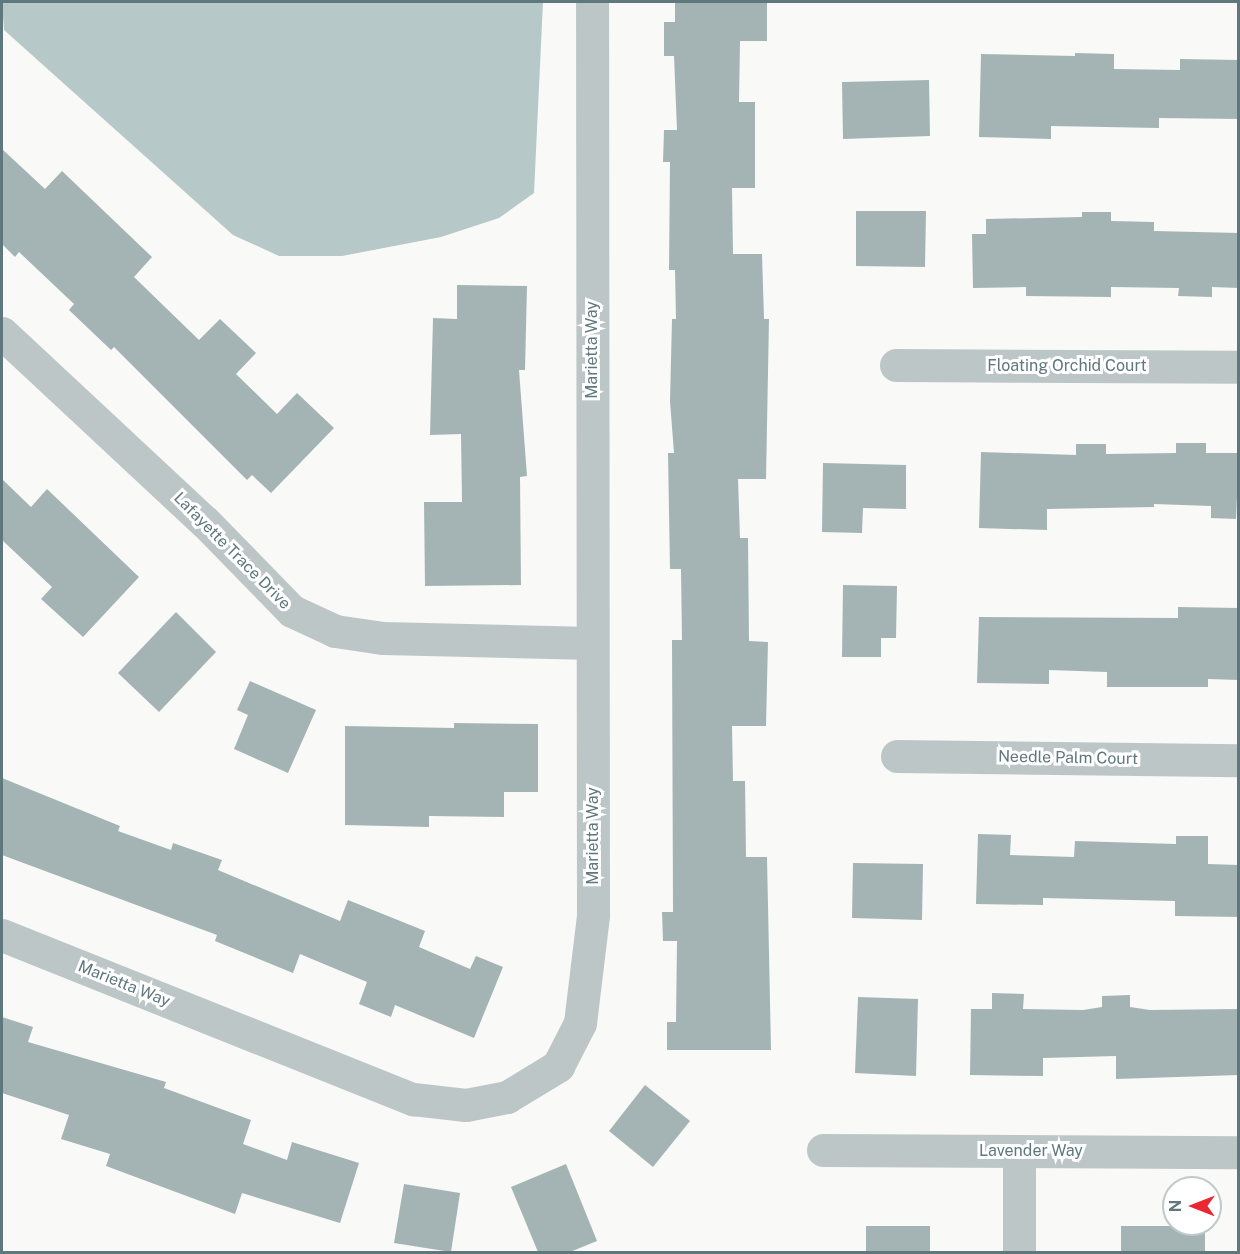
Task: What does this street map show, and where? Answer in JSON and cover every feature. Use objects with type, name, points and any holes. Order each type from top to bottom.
[{"type":"street","name":"Marietta Way","points":[[2,935],[414,1099],[466,1106],[507,1097],[558,1066],[579,1023],[593,915],[592,2]]},
{"type":"street","name":"Lafayette Trace Drive","points":[[2,333],[205,522],[292,611],[335,631],[383,638],[592,644]]},
{"type":"street","name":"Floating Orchid Court","points":[[896,365],[1239,367]]},
{"type":"street","name":"Needle Palm Court","points":[[897,756],[1239,760]]},
{"type":"street","name":"Lavender Way","points":[[823,1150],[1239,1152]]},
{"type":"street","points":[[1018,1252],[1019,1151]]},
{"type":"shaded area","points":[[2,2],[543,2],[534,193],[499,218],[441,237],[342,256],[279,256],[233,235],[4,30]]},
{"type":"building","points":[[675,2],[767,2],[767,41],[740,41],[739,102],[755,102],[755,188],[732,188],[733,254],[762,254],[764,319],[769,319],[766,479],[738,479],[740,538],[748,538],[749,641],[768,642],[766,726],[732,726],[733,781],[745,781],[746,857],[767,857],[771,1050],[667,1050],[667,1022],[676,1022],[677,941],[663,941],[662,912],[673,912],[672,640],[682,640],[681,569],[670,569],[668,453],[674,453],[670,401],[672,319],[676,319],[675,270],[669,270],[670,162],[663,162],[664,130],[677,130],[674,56],[664,56],[664,22],[675,22]]},
{"type":"building","points":[[1075,53],[1114,54],[1114,69],[1180,70],[1180,59],[1239,60],[1239,119],[1159,118],[1159,128],[1051,126],[1051,139],[979,137],[981,54],[1075,56]]},
{"type":"building","points":[[929,80],[930,136],[843,139],[842,82]]},
{"type":"building","points":[[2,149],[45,189],[62,171],[152,257],[134,277],[199,340],[220,319],[256,353],[236,374],[277,414],[297,393],[334,428],[271,493],[252,475],[247,480],[114,347],[111,350],[69,310],[74,304],[19,252],[15,257],[2,244]]},
{"type":"building","points":[[856,211],[926,211],[925,267],[856,266]]},
{"type":"building","points":[[1082,212],[1111,212],[1111,221],[1154,222],[1154,231],[1239,233],[1239,288],[1212,287],[1212,297],[1178,296],[1179,288],[1111,287],[1111,297],[1026,296],[1026,287],[973,288],[972,234],[986,234],[986,219],[1082,217]]},
{"type":"building","points":[[457,285],[527,286],[525,370],[519,370],[527,476],[520,477],[521,585],[425,586],[424,502],[462,502],[461,434],[430,435],[433,318],[457,319]]},
{"type":"building","points":[[1176,443],[1206,443],[1206,453],[1239,453],[1236,519],[1211,518],[1211,506],[1154,504],[1154,507],[1047,509],[1047,530],[979,528],[981,452],[1076,455],[1076,444],[1106,444],[1106,454],[1176,453]]},
{"type":"building","points":[[823,463],[906,465],[906,509],[863,508],[862,533],[822,532]]},
{"type":"building","points":[[2,479],[31,507],[47,489],[139,577],[83,637],[41,599],[52,587],[2,540]]},
{"type":"building","points":[[843,585],[897,586],[896,638],[881,638],[881,657],[842,657]]},
{"type":"building","points":[[1178,607],[1239,608],[1239,680],[1208,679],[1208,687],[1107,687],[1107,672],[1049,670],[1049,684],[977,683],[979,617],[1178,618]]},
{"type":"building","points":[[176,612],[216,652],[159,712],[118,673]]},
{"type":"building","points":[[250,681],[316,710],[288,773],[234,749],[248,715],[237,710]]},
{"type":"building","points":[[454,723],[538,724],[538,792],[504,792],[504,817],[429,816],[429,827],[345,825],[345,726],[454,728]]},
{"type":"building","points":[[2,778],[120,826],[118,831],[171,850],[173,843],[222,860],[218,870],[340,921],[348,900],[425,931],[419,947],[470,969],[476,956],[503,967],[474,1038],[395,1005],[391,1017],[359,1004],[367,982],[300,954],[293,973],[215,941],[217,935],[2,855]]},
{"type":"building","points":[[978,834],[1011,835],[1010,855],[1074,857],[1075,841],[1176,844],[1176,836],[1208,836],[1208,864],[1239,865],[1239,917],[1175,916],[1175,901],[1043,898],[1043,905],[976,904]]},
{"type":"building","points":[[853,863],[923,864],[922,920],[852,918]]},
{"type":"building","points":[[992,993],[1024,994],[1023,1009],[1083,1010],[1102,1007],[1102,996],[1130,995],[1130,1007],[1150,1010],[1239,1009],[1239,1075],[1116,1079],[1116,1056],[1043,1058],[1043,1076],[970,1075],[971,1009],[992,1009]]},
{"type":"building","points":[[858,997],[918,999],[916,1076],[855,1073]]},
{"type":"building","points":[[2,1017],[33,1027],[28,1042],[166,1082],[164,1088],[251,1120],[243,1144],[287,1160],[292,1142],[359,1163],[340,1223],[242,1193],[235,1214],[106,1166],[110,1154],[61,1139],[69,1115],[2,1093]]},
{"type":"building","points":[[645,1085],[690,1121],[653,1167],[609,1131]]},
{"type":"building","points":[[566,1164],[597,1241],[570,1252],[538,1252],[511,1187]]},
{"type":"building","points":[[404,1184],[460,1193],[451,1252],[394,1243]]},
{"type":"building","points":[[866,1226],[930,1226],[930,1252],[866,1252]]},
{"type":"building","points":[[1121,1226],[1162,1226],[1162,1236],[1205,1236],[1205,1252],[1121,1252]]}]
